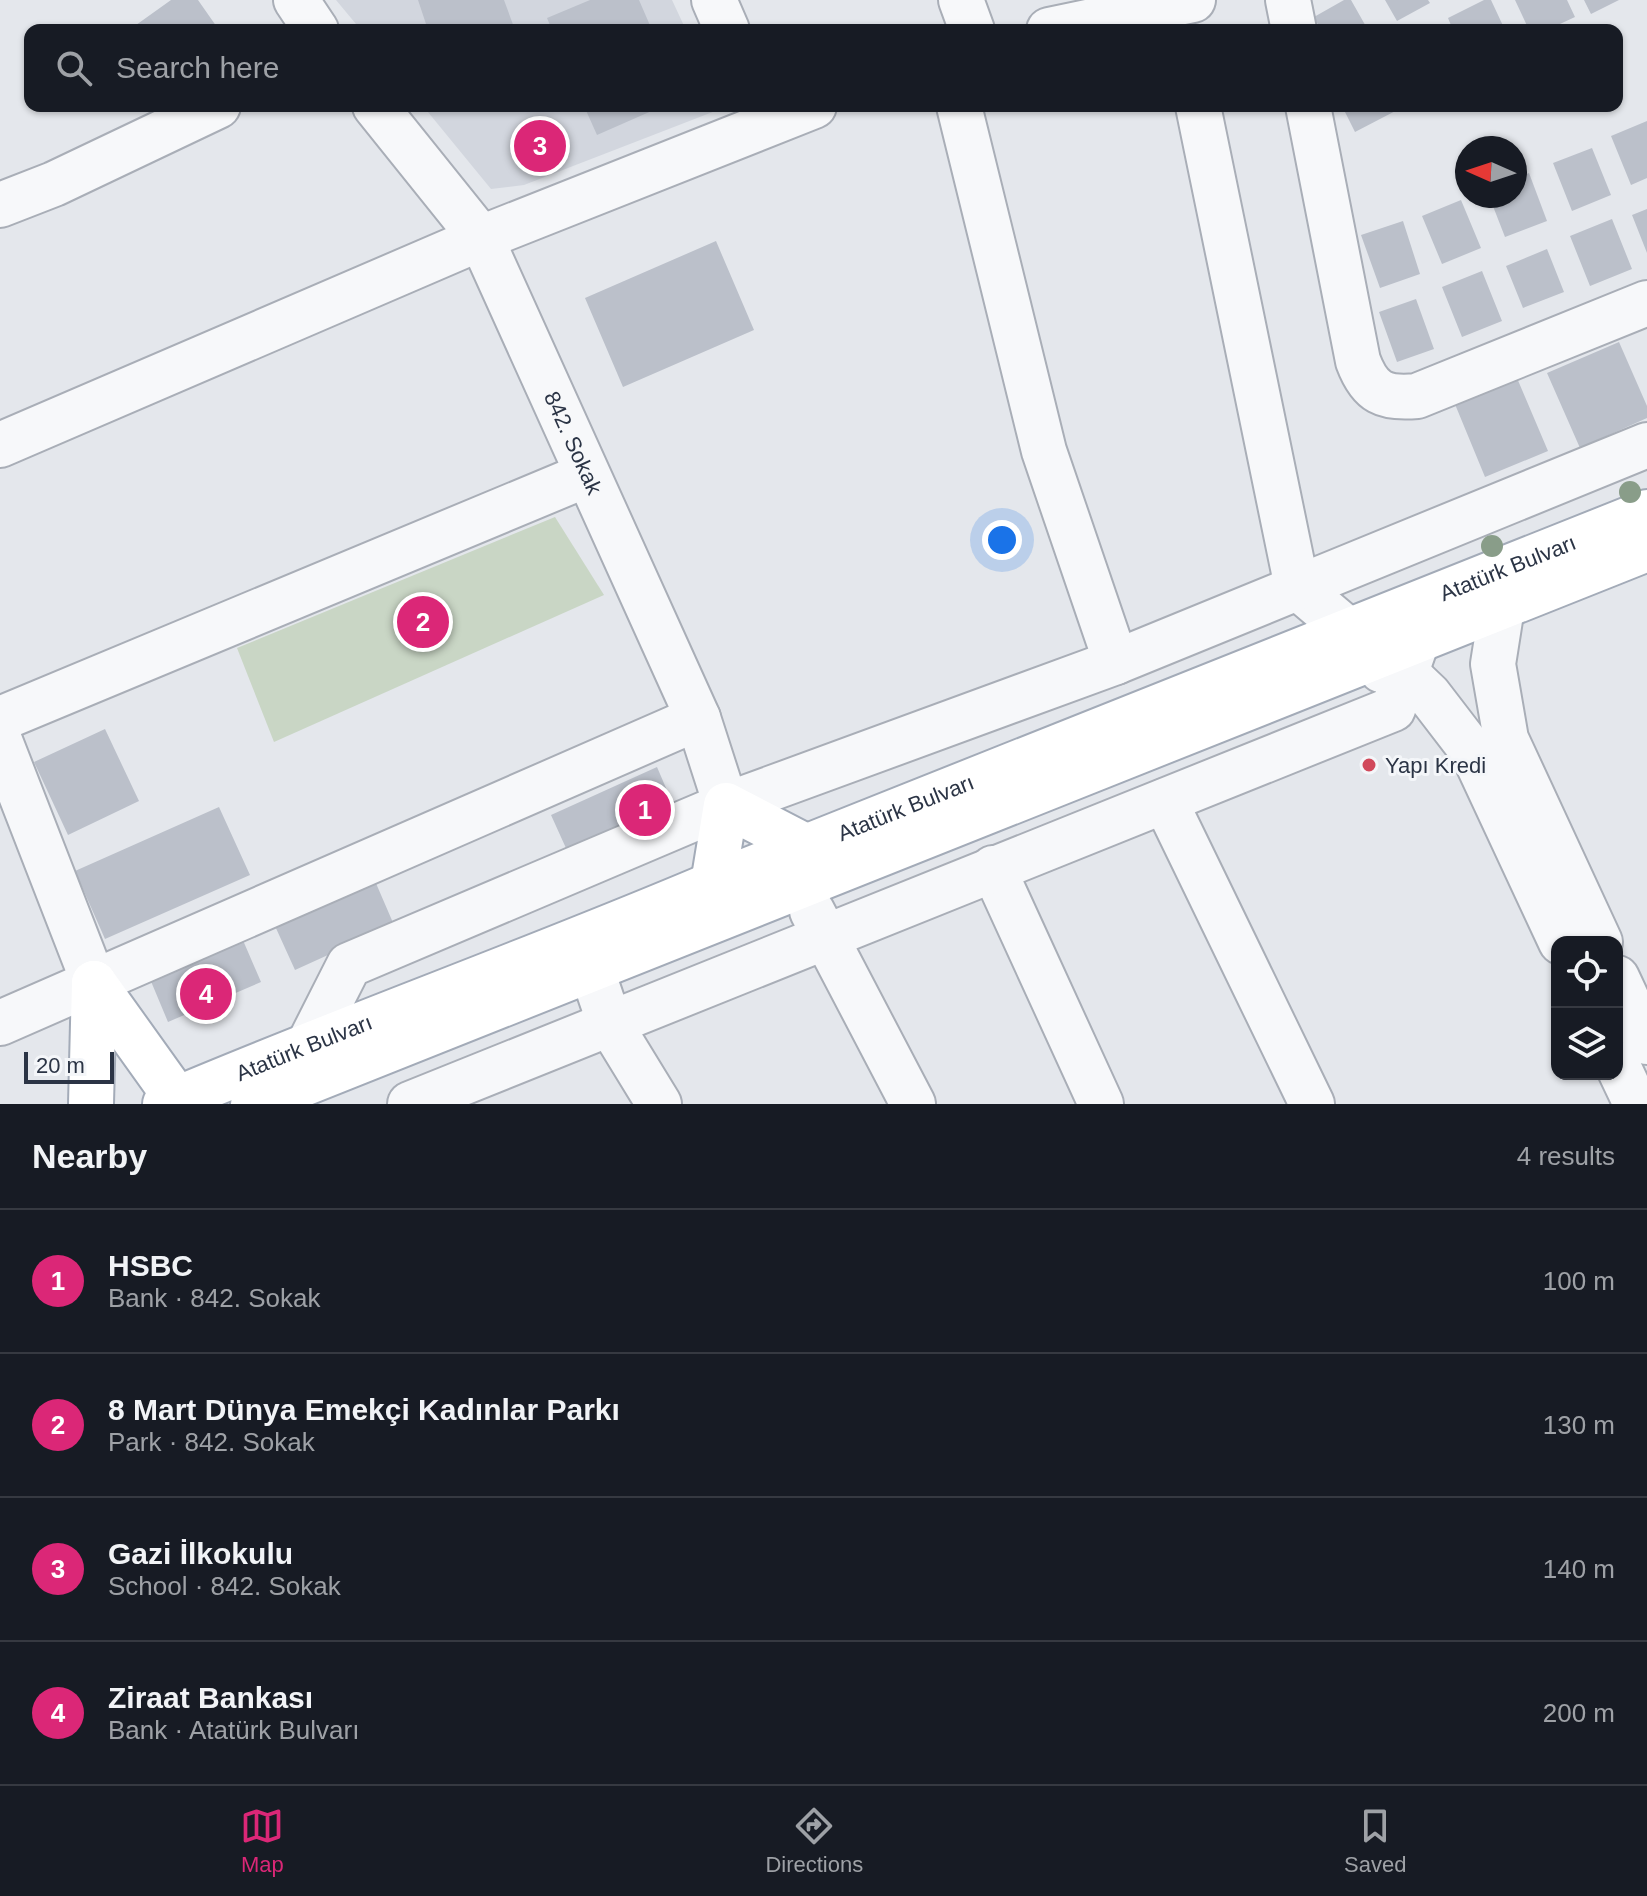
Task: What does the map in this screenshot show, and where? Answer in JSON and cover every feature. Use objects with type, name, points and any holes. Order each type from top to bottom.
[{"type":"main road","name":"Atatürk Bulvarı","points":[[172,1102],[586,938],[713,884],[803,866],[1032,796],[1647,512]]},
{"type":"main road","name":"Atatürk Bulvarı","points":[[1350,648],[1411,657],[1502,607],[1647,549]]},
{"type":"main road","points":[[713,884],[726,805],[803,866]]},
{"type":"main road","name":"Atatürk Bulvarı","points":[[253,1104],[592,971],[803,866]]},
{"type":"main road","points":[[94,983],[172,1102]]},
{"type":"main road","points":[[91,1104],[94,983]]},
{"type":"street","points":[[296,0],[312,24]]},
{"type":"street","points":[[714,0],[724,24]]},
{"type":"street","points":[[961,0],[970,24]]},
{"type":"street","points":[[1288,0],[1293,24]]},
{"type":"street","points":[[1085,24],[1182,8]]},
{"type":"street","points":[[0,205],[54,184],[205,112]]},
{"type":"street","name":"842. Sokak","points":[[380,112],[481,238],[698,718],[726,805]]},
{"type":"street","points":[[960,112],[1044,451],[1116,662]]},
{"type":"street","points":[[1199,112],[1297,587],[1350,648]]},
{"type":"street","points":[[1309,112],[1358,361],[1364,375],[1383,395],[1396,398],[1417,396],[1647,303]]},
{"type":"street","points":[[0,445],[764,114]]},
{"type":"street","points":[[308,1046],[349,965],[726,805],[1116,662],[1647,445]]},
{"type":"street","points":[[0,719],[586,475]]},
{"type":"street","points":[[1502,607],[1493,664],[1506,739],[1597,936]]},
{"type":"street","points":[[410,1104],[1393,709],[1411,657]]},
{"type":"street","points":[[1411,657],[1429,695],[1472,751],[1558,936]]},
{"type":"street","points":[[0,1023],[698,718]]},
{"type":"street","points":[[0,741],[94,983]]},
{"type":"street","points":[[1165,801],[1312,1104]]},
{"type":"street","points":[[803,866],[825,935],[913,1104]]},
{"type":"street","points":[[993,868],[1101,1104]]},
{"type":"street","points":[[592,971],[610,1024],[659,1104]]},
{"type":"street","points":[[1623,991],[1647,1042]]},
{"type":"street","points":[[1623,1077],[1636,1104]]},
{"type":"shaded area","points":[[336,0],[672,0],[683,24],[356,24]]},
{"type":"shaded area","points":[[428,112],[713,112],[524,185],[491,189]]},
{"type":"green space","points":[[555,517],[604,595],[274,742],[237,648]]},
{"type":"building","points":[[171,0],[198,0],[215,24],[137,24]]},
{"type":"building","points":[[418,0],[504,0],[513,24],[426,24]]},
{"type":"building","points":[[590,0],[639,0],[649,24],[550,24],[547,18]]},
{"type":"building","points":[[1344,0],[1351,0],[1365,24],[1318,24],[1314,17]]},
{"type":"building","points":[[1385,0],[1428,0],[1430,3],[1397,21]]},
{"type":"building","points":[[1484,0],[1491,0],[1502,24],[1450,24],[1448,18]]},
{"type":"building","points":[[1515,0],[1567,0],[1575,17],[1560,24],[1526,24]]},
{"type":"building","points":[[1584,0],[1619,0],[1591,14]]},
{"type":"building","points":[[587,112],[649,112],[597,135]]},
{"type":"building","points":[[1345,112],[1393,112],[1355,132]]},
{"type":"building","points":[[1647,121],[1647,178],[1631,185],[1611,136]]},
{"type":"building","points":[[1592,148],[1611,195],[1572,211],[1553,163]]},
{"type":"building","points":[[1527,174],[1547,221],[1505,237],[1494,208],[1527,208]]},
{"type":"building","points":[[1455,202],[1455,208],[1464,208],[1481,248],[1442,264],[1422,216]]},
{"type":"building","points":[[1647,209],[1647,253],[1632,215]]},
{"type":"building","points":[[1612,219],[1632,269],[1590,286],[1570,236]]},
{"type":"building","points":[[1403,221],[1420,274],[1380,288],[1361,235]]},
{"type":"building","points":[[716,241],[754,330],[623,387],[585,298]]},
{"type":"building","points":[[1547,249],[1564,292],[1523,308],[1506,266]]},
{"type":"building","points":[[1482,271],[1502,321],[1462,337],[1442,287]]},
{"type":"building","points":[[1416,299],[1434,349],[1397,362],[1379,312]]},
{"type":"building","points":[[1619,342],[1647,406],[1647,418],[1580,448],[1547,373]]},
{"type":"building","points":[[1514,371],[1548,451],[1485,477],[1452,397]]},
{"type":"building","points":[[105,729],[139,801],[68,835],[34,762]]},
{"type":"building","points":[[657,767],[675,809],[570,857],[551,815]]},
{"type":"building","points":[[219,807],[250,875],[105,939],[75,871]]},
{"type":"building","points":[[375,881],[394,925],[295,970],[275,926]]},
{"type":"building","points":[[242,938],[261,982],[168,1022],[150,979]]},
{"type":"place","name":"Gazi İlkokulu","points":[[540,146]]},
{"type":"place","name":"8 Mart Dünya Emekçi Kadınlar Parkı","points":[[423,622]]},
{"type":"place","name":"Yapı Kredi","points":[[1369,765]]},
{"type":"place","name":"HSBC","points":[[645,810]]},
{"type":"place","name":"Ziraat Bankası","points":[[206,994]]}]
